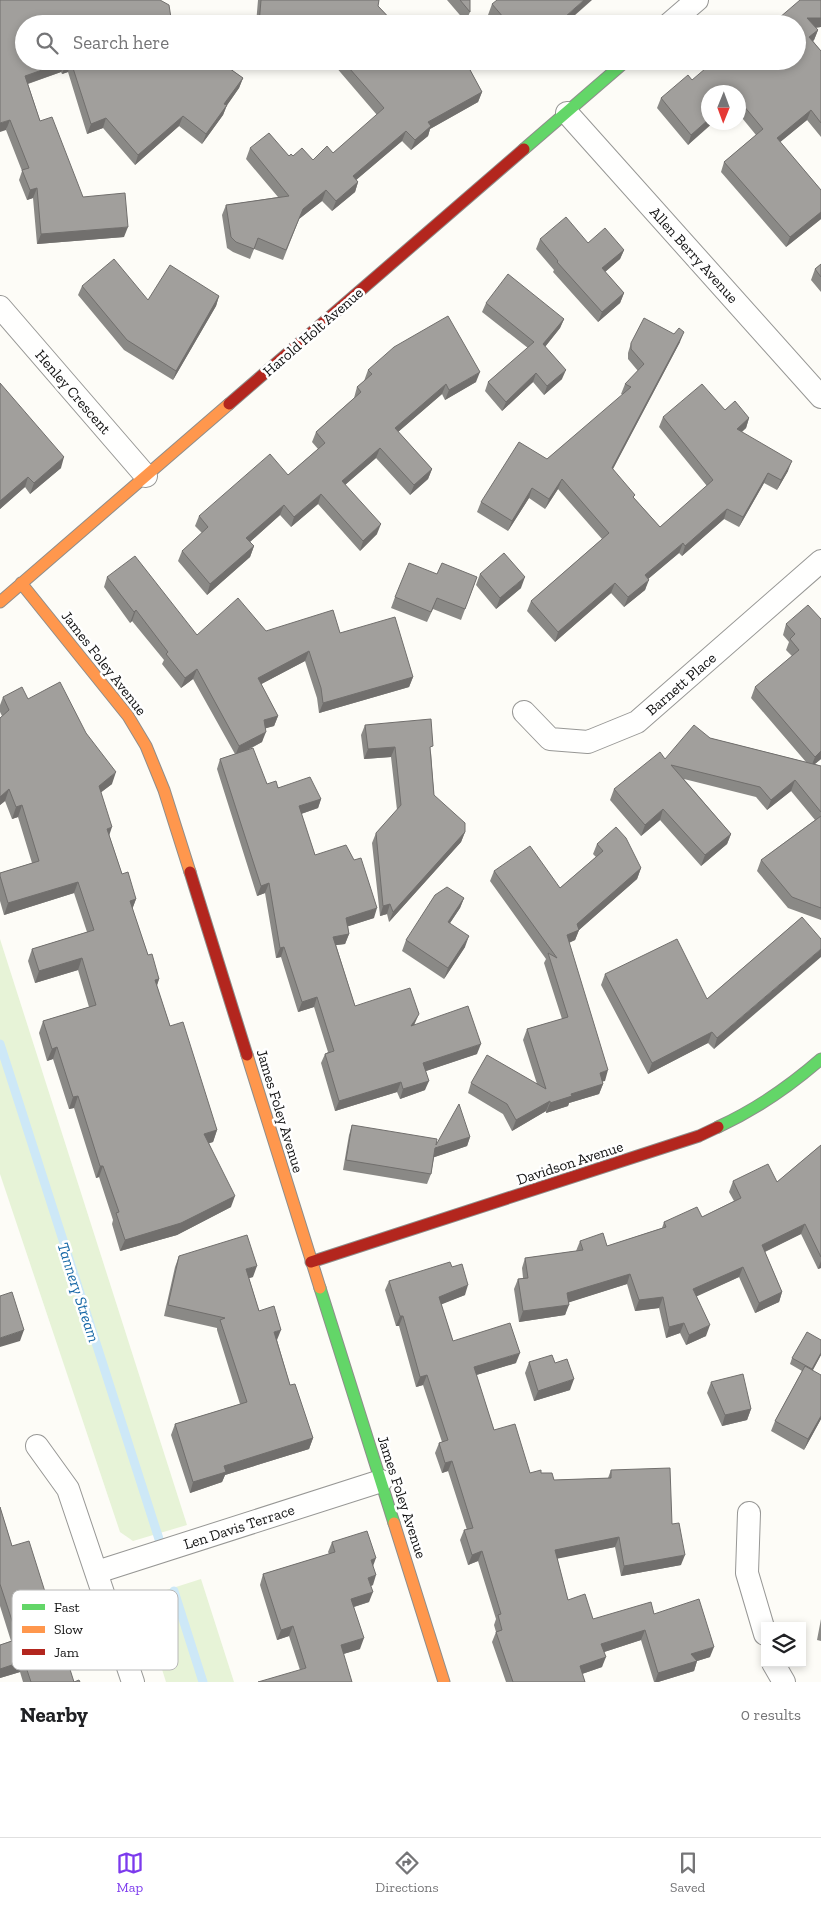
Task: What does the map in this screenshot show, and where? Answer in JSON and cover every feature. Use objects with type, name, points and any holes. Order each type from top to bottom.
[{"type":"street","points":[[680,15],[697,0]]},
{"type":"street","name":"Harold Holt Avenue","points":[[0,602],[616,70]]},
{"type":"street","name":"Allen Berry Avenue","points":[[567,113],[821,397]]},
{"type":"street","name":"Henley Crescent","points":[[0,307],[146,476]]},
{"type":"street","name":"Barnett Place","points":[[524,712],[550,739],[588,742],[637,722],[821,561]]},
{"type":"street","name":"James Foley Avenue","points":[[21,583],[104,683],[128,716],[146,746],[164,790],[444,1682]]},
{"type":"street","name":"Davidson Avenue","points":[[311,1262],[698,1136],[754,1110],[794,1083],[821,1059]]},
{"type":"street","points":[[37,1446],[68,1489],[103,1590]]},
{"type":"street","name":"Len Davis Terrace","points":[[97,1572],[381,1482]]},
{"type":"street","points":[[749,1513],[747,1573],[761,1622]]},
{"type":"street","points":[[775,1667],[784,1682]]},
{"type":"street","points":[[129,1670],[133,1682]]},
{"type":"green space","points":[[0,939],[187,1525],[133,1541],[120,1532],[0,1174]]},
{"type":"green space","points":[[201,1579],[234,1682],[166,1682],[162,1670],[178,1670],[178,1590],[167,1590]]},
{"type":"building","points":[[0,0],[160,0],[169,5],[171,15],[15,15],[15,70],[42,70],[25,76],[40,121],[52,117],[83,197],[125,193],[128,227],[41,234],[37,188],[30,190],[22,170],[29,168],[10,120],[0,123]]},
{"type":"building","points":[[261,0],[379,0],[378,6],[386,15],[260,15]]},
{"type":"building","points":[[460,0],[470,0],[470,12]]},
{"type":"building","points":[[497,0],[584,0],[567,15],[501,15],[492,4]]},
{"type":"building","points":[[800,0],[821,0],[821,18],[807,18],[818,30],[809,37],[821,51],[821,123],[811,110],[777,138],[821,190],[821,212],[790,237],[724,162],[763,129],[746,109],[746,85],[701,85],[701,126],[691,135],[661,98],[688,75],[692,80],[704,70],[806,70],[806,15],[782,15]]},
{"type":"building","points":[[74,70],[232,70],[243,78],[224,104],[227,105],[206,134],[183,116],[138,155],[106,118],[91,124]]},
{"type":"building","points":[[351,70],[470,70],[482,92],[428,122],[431,126],[415,140],[406,131],[353,176],[358,182],[336,201],[326,190],[303,209],[286,250],[258,238],[254,249],[236,242],[231,237],[226,205],[289,196],[250,148],[269,133],[289,156],[291,154],[293,156],[302,148],[313,160],[327,146],[333,153],[384,108]]},
{"type":"building","points":[[566,217],[588,243],[605,228],[624,250],[602,268],[624,293],[602,312],[557,262],[540,239]]},
{"type":"building","points":[[114,259],[148,300],[170,265],[219,296],[176,371],[127,340],[82,286]]},
{"type":"building","points":[[821,264],[821,277],[815,269]]},
{"type":"building","points":[[508,274],[564,319],[543,344],[566,370],[547,386],[536,373],[506,402],[488,382],[534,342],[486,303]]},
{"type":"building","points":[[448,316],[480,372],[449,390],[446,384],[395,428],[432,469],[414,485],[380,448],[342,481],[381,524],[363,541],[321,494],[294,517],[284,505],[246,538],[254,546],[210,584],[182,551],[208,527],[199,516],[270,454],[288,475],[325,443],[316,432],[361,392],[357,387],[372,374],[368,370],[394,347]]},
{"type":"building","points":[[644,318],[674,334],[679,328],[684,332],[612,468],[635,495],[633,497],[660,527],[713,480],[663,417],[702,384],[725,410],[735,401],[749,418],[737,429],[792,461],[781,480],[768,473],[743,517],[727,509],[685,546],[683,543],[645,575],[649,580],[628,597],[615,583],[558,632],[531,601],[609,533],[562,479],[549,499],[532,488],[512,521],[481,502],[519,442],[547,459],[631,387],[625,384],[644,364],[631,349],[631,343]]},
{"type":"building","points":[[0,383],[64,457],[34,483],[28,477],[0,501]]},
{"type":"building","points":[[504,553],[525,577],[500,598],[480,574]]},
{"type":"building","points":[[135,556],[197,635],[238,598],[266,631],[333,610],[340,633],[395,617],[413,677],[323,703],[321,688],[309,651],[258,678],[278,716],[264,720],[266,732],[239,746],[197,669],[185,678],[136,610],[134,612],[107,577]]},
{"type":"building","points":[[409,563],[437,574],[442,563],[477,577],[465,609],[437,598],[431,612],[395,597]]},
{"type":"building","points":[[808,605],[821,619],[821,751],[815,757],[755,687],[799,650],[790,639],[795,634],[786,624]]},
{"type":"building","points":[[60,682],[86,733],[116,772],[99,786],[112,827],[107,829],[122,874],[128,872],[136,899],[130,901],[148,955],[152,954],[159,979],[155,980],[170,1026],[183,1022],[217,1130],[204,1134],[235,1196],[181,1223],[125,1240],[116,1213],[119,1212],[103,1166],[100,1166],[78,1096],[73,1097],[57,1047],[52,1049],[43,1021],[96,1005],[82,958],[39,971],[32,949],[94,930],[78,882],[8,903],[0,876],[0,873],[39,861],[22,805],[16,807],[9,789],[0,797],[0,718],[9,710],[3,697],[22,687],[28,699]]},
{"type":"building","points":[[431,719],[433,746],[430,747],[434,795],[465,823],[465,832],[393,912],[390,904],[383,906],[376,833],[401,805],[395,747],[368,749],[365,725]]},
{"type":"building","points":[[694,725],[710,738],[821,766],[821,812],[795,780],[771,800],[760,787],[671,765],[731,834],[705,855],[663,809],[645,825],[614,789],[660,752],[665,759]]},
{"type":"building","points":[[253,748],[267,784],[276,781],[278,788],[310,777],[321,799],[299,806],[315,855],[346,845],[354,860],[361,858],[377,908],[346,918],[349,934],[333,937],[355,1006],[410,988],[419,1014],[411,1026],[468,1006],[481,1044],[423,1063],[429,1081],[403,1089],[401,1082],[339,1101],[325,1054],[334,1051],[317,997],[302,1002],[284,947],[280,948],[269,883],[261,886],[220,759]]},
{"type":"building","points":[[821,816],[821,908],[792,897],[761,860]]},
{"type":"building","points":[[616,827],[626,838],[641,868],[577,924],[579,930],[567,935],[608,1070],[600,1073],[603,1084],[550,1103],[550,1101],[516,1120],[507,1104],[471,1083],[487,1055],[546,1089],[527,1029],[568,1017],[548,953],[557,958],[494,871],[530,846],[560,888],[603,851],[597,844]]},
{"type":"building","points":[[447,887],[464,898],[448,922],[469,936],[448,968],[406,940],[435,895]]},
{"type":"building","points":[[802,917],[821,939],[821,949],[717,1038],[712,1032],[652,1063],[605,974],[677,939],[707,999]]},
{"type":"building","points":[[459,1104],[470,1137],[435,1148],[431,1174],[346,1160],[352,1125],[437,1139],[436,1145]]},
{"type":"building","points":[[821,1145],[821,1257],[805,1224],[762,1245],[782,1292],[759,1303],[743,1267],[693,1289],[710,1325],[689,1335],[684,1323],[669,1327],[663,1297],[639,1300],[630,1274],[567,1293],[569,1305],[523,1311],[518,1279],[528,1278],[525,1258],[583,1250],[580,1241],[603,1233],[607,1246],[666,1227],[664,1222],[697,1207],[702,1217],[741,1198],[733,1181],[768,1164],[777,1182]]},
{"type":"building","points":[[247,1235],[257,1266],[246,1269],[259,1311],[274,1306],[281,1330],[274,1332],[290,1385],[295,1384],[313,1438],[224,1466],[226,1472],[193,1482],[175,1424],[247,1402],[220,1320],[225,1318],[168,1305],[179,1256]]},
{"type":"building","points":[[450,1262],[452,1267],[462,1264],[468,1285],[439,1297],[453,1341],[510,1323],[520,1353],[474,1367],[494,1430],[515,1424],[530,1473],[541,1470],[541,1473],[552,1473],[554,1480],[611,1478],[611,1470],[670,1468],[672,1524],[679,1523],[685,1555],[624,1566],[619,1537],[555,1550],[568,1600],[585,1594],[593,1619],[651,1602],[654,1614],[699,1599],[714,1647],[691,1654],[697,1661],[658,1673],[645,1630],[601,1644],[606,1657],[580,1666],[585,1682],[513,1682],[496,1632],[502,1630],[498,1615],[501,1614],[482,1551],[472,1555],[464,1530],[473,1528],[452,1461],[445,1463],[439,1443],[448,1440],[427,1375],[420,1377],[403,1316],[400,1316],[389,1281]]},
{"type":"building","points":[[12,1292],[24,1330],[0,1338],[0,1296]]},
{"type":"building","points":[[807,1332],[821,1340],[821,1353],[812,1369],[792,1358]]},
{"type":"building","points":[[552,1355],[555,1363],[567,1359],[574,1379],[538,1391],[529,1362]]},
{"type":"building","points":[[805,1366],[821,1375],[821,1416],[808,1439],[775,1421]]},
{"type":"building","points":[[743,1374],[751,1409],[725,1415],[711,1382]]},
{"type":"building","points":[[0,1507],[12,1546],[29,1541],[44,1590],[12,1590],[12,1621],[0,1584]]},
{"type":"building","points":[[367,1531],[376,1558],[371,1560],[376,1575],[368,1578],[373,1592],[351,1599],[364,1638],[341,1645],[352,1682],[258,1682],[306,1668],[293,1626],[281,1630],[263,1574],[335,1552],[332,1542]]},
{"type":"building","points":[[12,1641],[12,1665],[0,1669],[0,1645]]},
{"type":"building","points":[[27,1670],[70,1670],[74,1682],[31,1682]]},
{"type":"waterway","name":"Tannery Stream","points":[[0,1044],[159,1539]]},
{"type":"waterway","name":"Tannery Stream","points":[[178,1604],[203,1682]]},
{"type":"traffic: fast","points":[[524,149],[616,70]]},
{"type":"traffic: fast","points":[[718,1127],[772,1097],[821,1059]]},
{"type":"traffic: fast","points":[[320,1288],[394,1523]]},
{"type":"traffic: slow","points":[[0,602],[229,404]]},
{"type":"traffic: slow","points":[[21,583],[128,716],[146,746],[164,790],[190,872]]},
{"type":"traffic: slow","points":[[247,1055],[320,1288]]},
{"type":"traffic: slow","points":[[394,1523],[444,1682]]},
{"type":"traffic: jam","points":[[229,404],[524,149]]},
{"type":"traffic: jam","points":[[190,872],[247,1055]]},
{"type":"traffic: jam","points":[[311,1262],[699,1136],[718,1127]]}]
